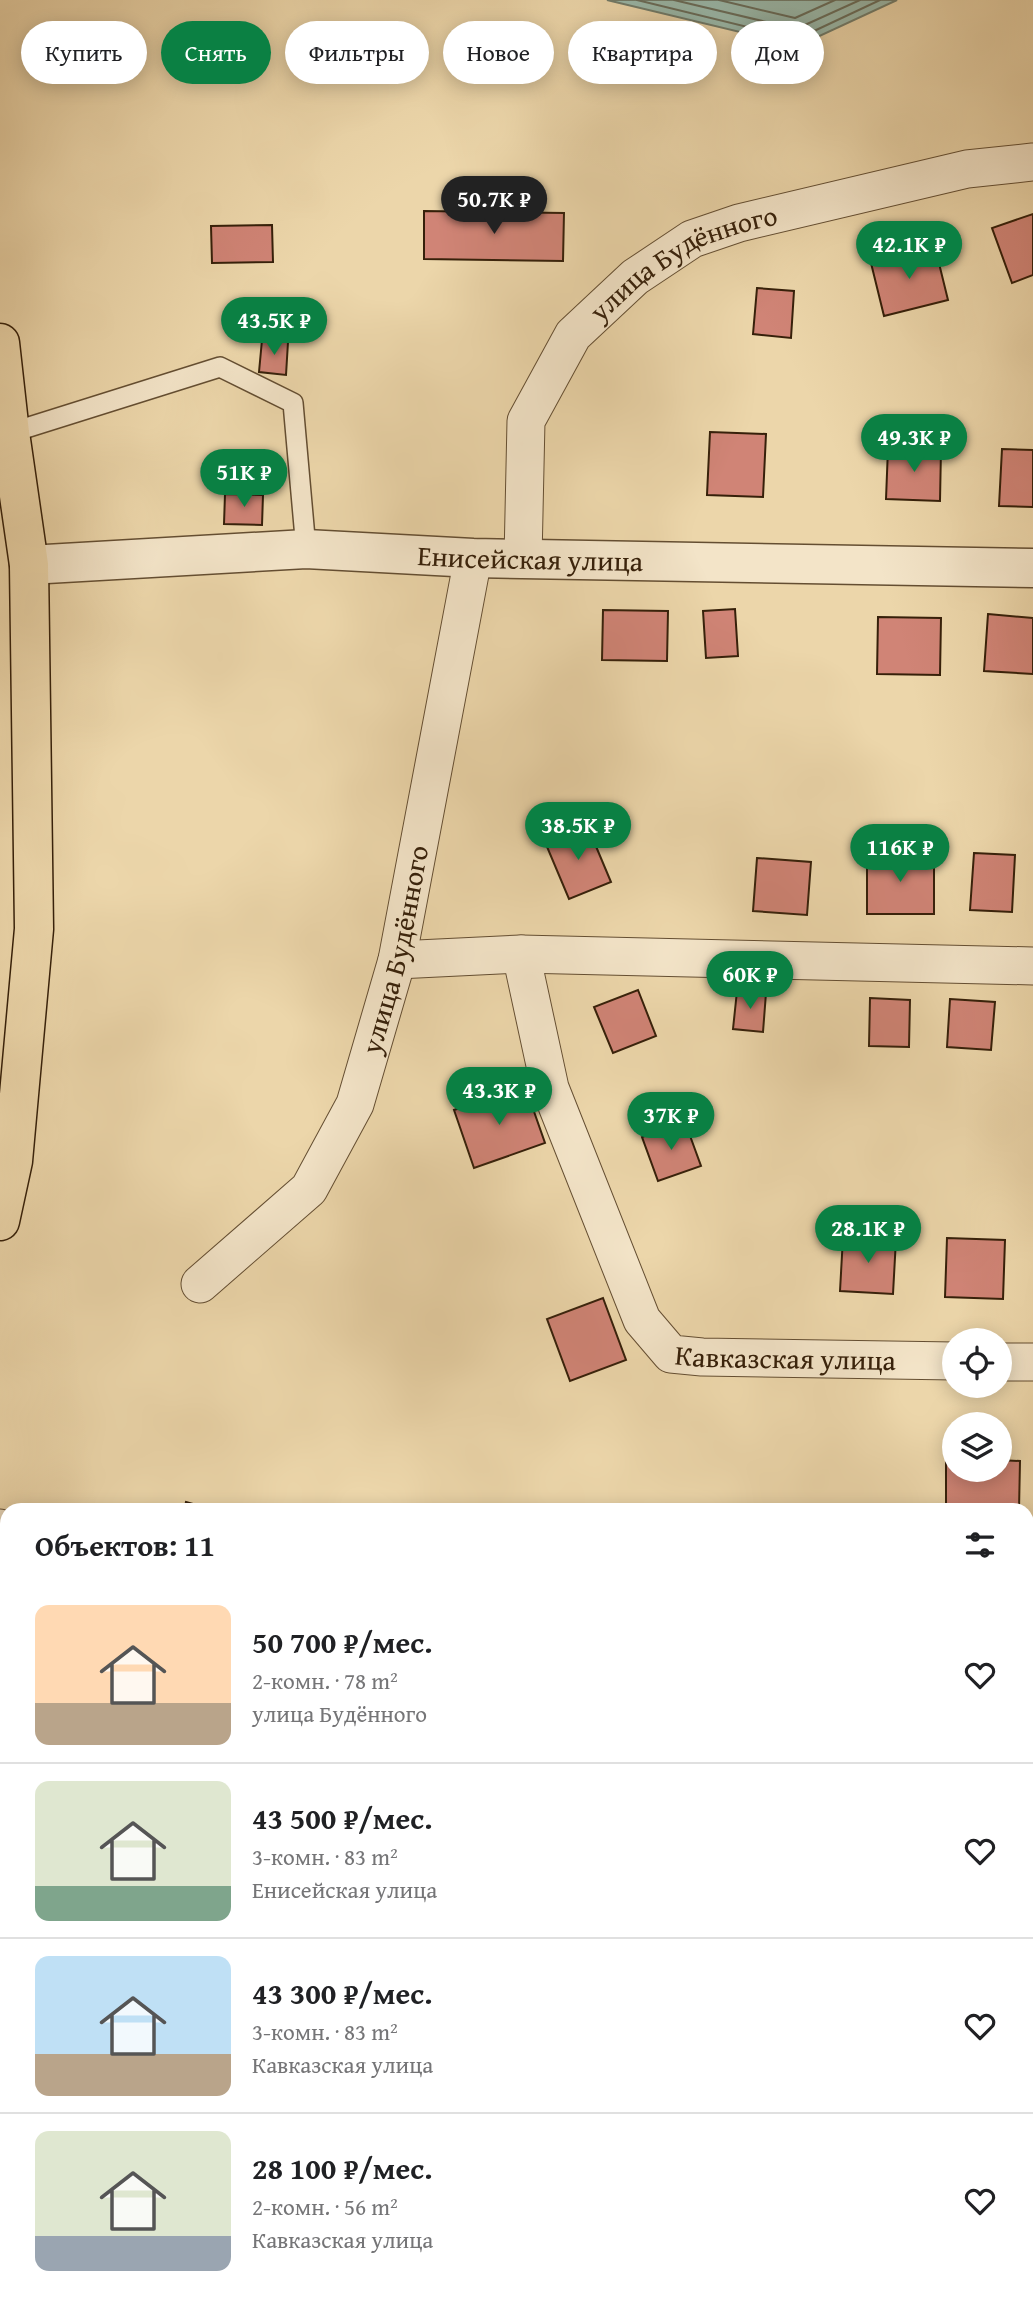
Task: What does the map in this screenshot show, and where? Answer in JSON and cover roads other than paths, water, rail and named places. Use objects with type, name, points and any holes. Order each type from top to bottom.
[{"type":"main road","points":[[0,343],[29,565],[34,929],[13,1161],[0,1221]]},
{"type":"street","name":"улица Будённого","points":[[523,559],[526,422],[573,335],[635,278],[692,239],[739,223],[967,169],[1033,162]]},
{"type":"street","name":"Енисейская улица","points":[[29,565],[306,549],[473,558],[1033,568]]},
{"type":"street","name":"улица Будённого","points":[[200,1284],[309,1189],[355,1104],[397,960],[473,558]]},
{"type":"street","points":[[397,960],[521,954],[1033,966]]},
{"type":"street","name":"Кавказская улица","points":[[521,954],[550,1088],[642,1320],[671,1354],[702,1357],[942,1361]]},
{"type":"street","points":[[1012,1362],[1033,1362]]},
{"type":"lane","points":[[10,433],[220,367],[293,403],[306,549]]},
{"type":"water","points":[[607,0],[897,0],[824,34],[824,21],[731,21],[731,30],[717,26],[717,21],[694,21]]}]
